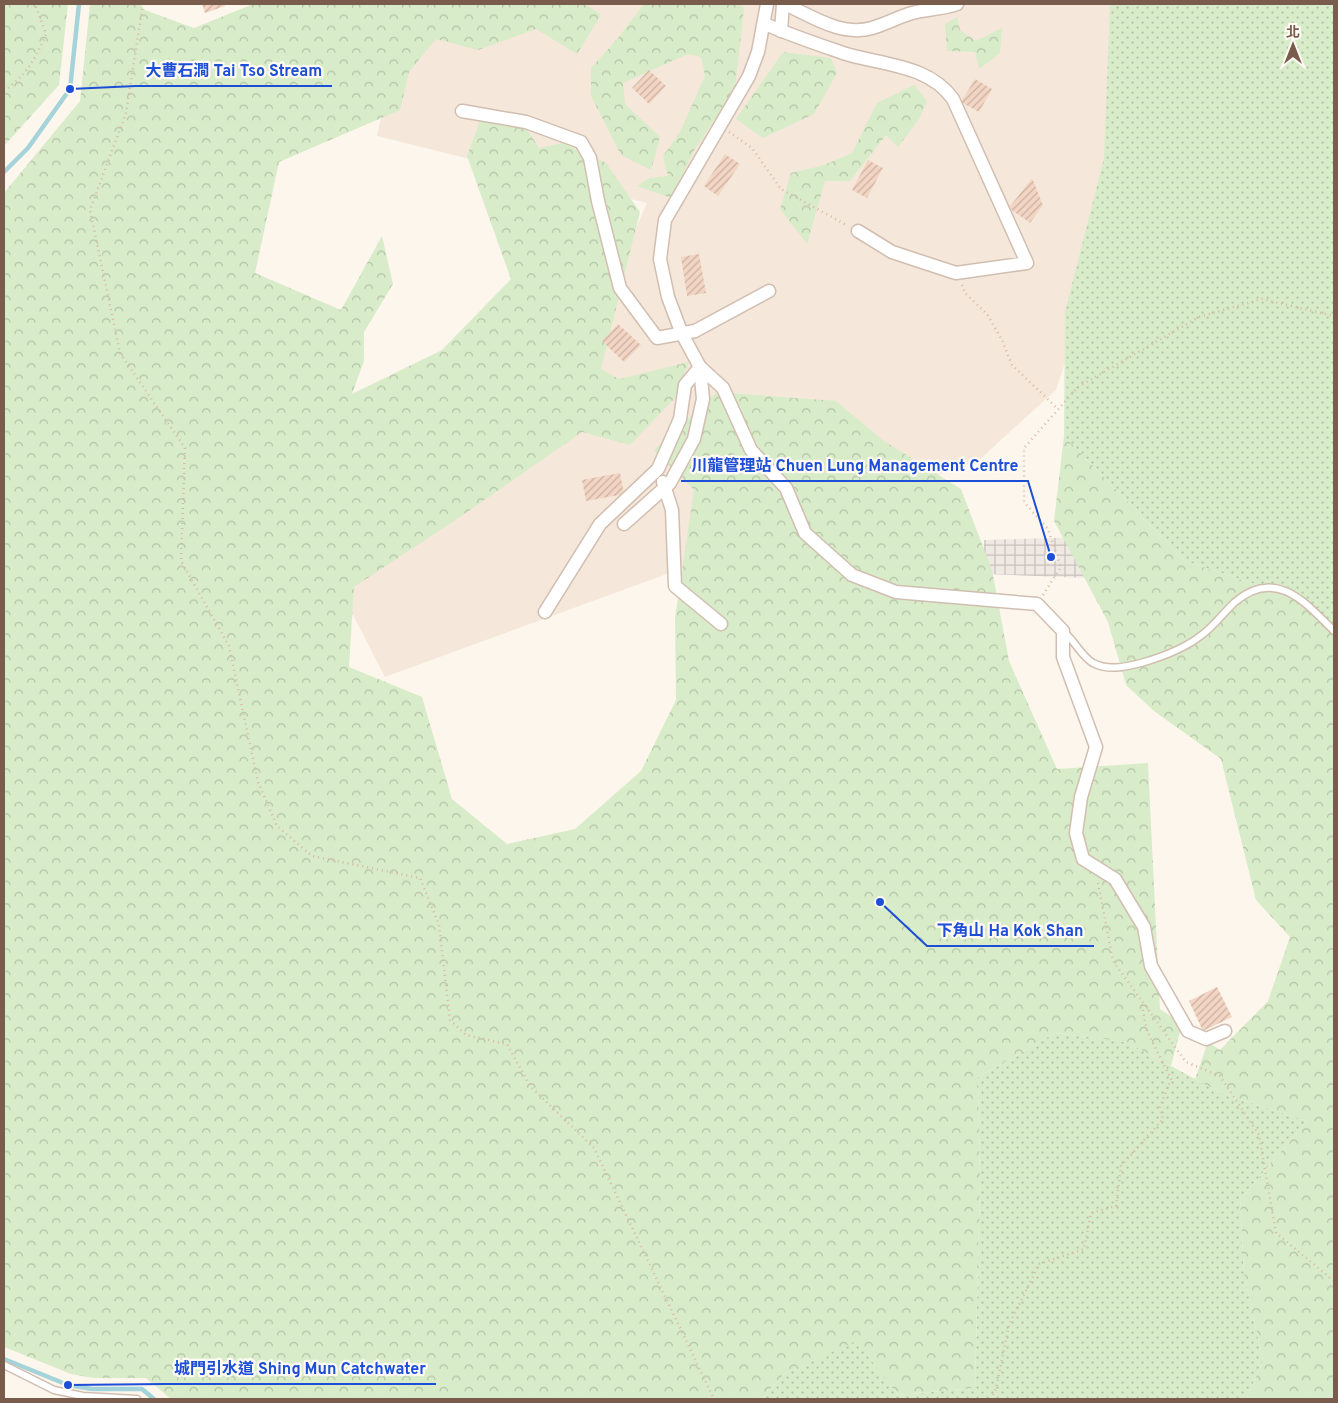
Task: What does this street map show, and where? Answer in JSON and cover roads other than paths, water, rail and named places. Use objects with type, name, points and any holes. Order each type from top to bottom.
[{"type":"street","points":[[767,4],[758,52],[749,76],[664,220],[660,259],[668,298],[682,334],[700,367],[723,388],[751,450],[786,488],[805,533],[852,575],[896,592],[1037,604],[1063,631],[1063,657],[1096,747],[1081,797],[1076,833],[1083,859],[1115,880],[1144,927],[1151,966],[1188,1031],[1206,1039],[1225,1031]]},
{"type":"street","points":[[781,31],[784,4],[824,23],[843,29],[858,30],[872,29],[912,13],[957,4]]},
{"type":"street","points":[[764,24],[844,53],[919,73],[934,80],[953,99],[1027,263],[956,273],[892,252],[858,231]]},
{"type":"street","points":[[462,112],[526,122],[581,142],[590,158],[598,201],[620,288],[657,338],[695,331],[769,291]]},
{"type":"street","points":[[545,612],[600,524],[658,469],[680,419],[685,385],[700,367]]},
{"type":"street","points":[[624,524],[670,483],[694,439],[703,399],[700,367]]},
{"type":"street","points":[[658,469],[672,510],[675,586],[720,624]]},
{"type":"lane","points":[[1063,631],[1094,663],[1110,668],[1132,665],[1164,654],[1196,639],[1214,625],[1237,600],[1263,589],[1280,589],[1297,595],[1334,631]]},
{"type":"lane","points":[[4,1365],[54,1390],[83,1396],[137,1399]]},
{"type":"waterway","points":[[4,172],[28,148],[70,89],[79,4]]},
{"type":"waterway","points":[[4,1359],[68,1385],[92,1389],[142,1389],[154,1399]]},
{"type":"place","name":"大曹石澗 Tai Tso Stream","points":[[70,89]]},
{"type":"place","name":"川龍管理站 Chuen Lung Management Centre","points":[[1051,557]]},
{"type":"place","name":"下角山 Ha Kok Shan","points":[[880,902]]},
{"type":"place","name":"城門引水道 Shing Mun Catchwater","points":[[68,1385]]}]
